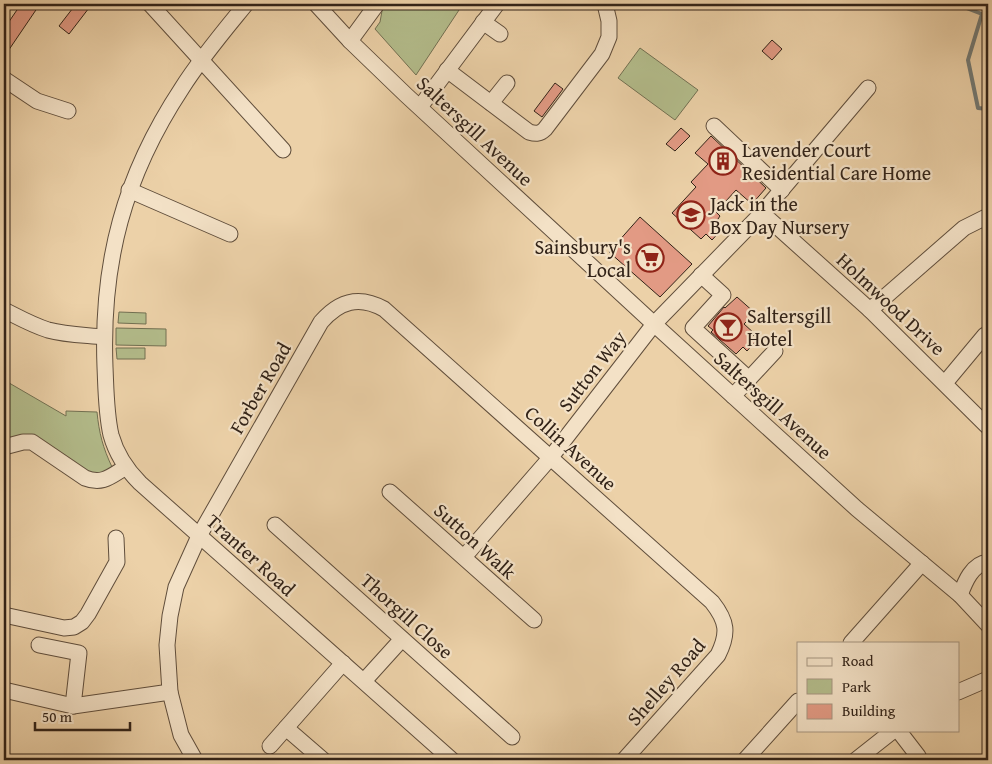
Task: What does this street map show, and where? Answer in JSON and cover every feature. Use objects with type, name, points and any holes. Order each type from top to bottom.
[{"type":"street","points":[[150,4],[283,150]]},
{"type":"street","name":"Tranter Road","points":[[246,4],[182,87],[162,119],[129,190],[111,259],[104,336],[105,380],[112,435],[118,453],[126,467],[140,483],[452,760]]},
{"type":"street","name":"Saltersgill Avenue","points":[[316,4],[373,64],[857,509],[960,595],[988,626]]},
{"type":"street","points":[[350,41],[377,4]]},
{"type":"street","points":[[420,107],[497,4]]},
{"type":"street","points":[[447,70],[529,132],[540,133],[602,54],[609,38],[609,21],[605,4]]},
{"type":"street","points":[[483,22],[500,34]]},
{"type":"street","points":[[4,79],[37,101],[68,111]]},
{"type":"street","points":[[491,104],[506,83]]},
{"type":"street","name":"Sutton Way","points":[[464,557],[551,457],[654,324],[762,213],[868,88]]},
{"type":"street","points":[[714,126],[782,190]]},
{"type":"street","points":[[129,190],[230,234]]},
{"type":"street","name":"Holmwood Drive","points":[[762,213],[870,310],[988,427]]},
{"type":"street","points":[[870,310],[964,228],[988,216]]},
{"type":"street","points":[[701,275],[723,295],[692,328],[749,379]]},
{"type":"street","name":"Forber Road","points":[[194,760],[181,734],[170,692],[167,644],[176,587],[199,536],[321,322],[329,312],[352,302],[364,301],[376,304],[384,309]]},
{"type":"street","name":"Collin Avenue","points":[[384,309],[712,602],[720,612],[725,623]]},
{"type":"street","points":[[4,310],[25,321],[49,330],[70,334],[104,336]]},
{"type":"street","points":[[945,383],[985,335],[988,334]]},
{"type":"street","points":[[733,396],[775,351]]},
{"type":"street","points":[[4,447],[23,442],[32,442],[85,478],[93,481],[102,481],[126,467]]},
{"type":"street","name":"Sutton Walk","points":[[390,492],[534,620]]},
{"type":"street","name":"Thorgill Close","points":[[275,525],[512,737]]},
{"type":"street","points":[[4,615],[64,628],[74,627],[82,622],[117,562],[116,538]]},
{"type":"street","points":[[960,595],[969,574],[982,563],[988,562]]},
{"type":"street","points":[[852,642],[922,563]]},
{"type":"street","name":"Shelley Road","points":[[624,760],[718,655],[724,645],[725,623]]},
{"type":"street","points":[[364,681],[402,639]]},
{"type":"street","points":[[39,645],[79,653],[73,706]]},
{"type":"street","points":[[270,746],[343,663]]},
{"type":"street","points":[[960,691],[988,679]]},
{"type":"street","points":[[4,690],[73,706],[170,692]]},
{"type":"street","points":[[745,760],[797,702]]},
{"type":"street","points":[[286,728],[323,760]]},
{"type":"street","points":[[857,759],[891,732]]},
{"type":"street","points":[[900,732],[920,760]]},
{"type":"green space","points":[[376,4],[463,4],[416,75],[375,29],[380,22],[382,11]]},
{"type":"green space","points":[[640,48],[698,90],[675,120],[618,78]]},
{"type":"green space","points":[[119,312],[146,313],[146,324],[118,323]]},
{"type":"green space","points":[[116,328],[166,329],[166,346],[116,345]]},
{"type":"green space","points":[[116,348],[145,348],[145,359],[117,359]]},
{"type":"green space","points":[[4,380],[66,416],[66,411],[97,412],[102,440],[112,467],[109,471],[94,476],[51,446],[4,441]]},
{"type":"building","points":[[21,4],[40,4],[4,57],[4,29]]},
{"type":"building","points":[[76,4],[92,4],[69,34],[59,26]]},
{"type":"building","points":[[772,40],[782,49],[772,60],[762,51]]},
{"type":"building","points":[[555,83],[563,89],[542,117],[534,111]]},
{"type":"building","points":[[681,128],[690,136],[675,151],[666,144]]},
{"type":"building","name":"Lavender Court Residential Care Home","points":[[711,136],[766,188],[752,204],[736,190],[716,212],[720,216],[716,222],[723,228],[712,240],[706,234],[701,239],[672,213],[696,187],[691,182],[708,164],[695,153]]},
{"type":"building","name":"Sainsbury's Local","points":[[640,217],[692,264],[660,297],[609,252]]},
{"type":"building","name":"Saltersgill Hotel","points":[[737,297],[755,313],[744,324],[755,334],[752,337],[756,341],[747,351],[743,347],[736,354],[711,332],[713,330],[708,326],[724,307]]},
{"type":"waterway","points":[[956,4],[982,14],[968,60],[978,108],[988,109]]},
{"type":"place","name":"Lavender Court Residential Care Home","points":[[723,161]]},
{"type":"place","name":"Jack in the Box Day Nursery","points":[[691,215]]},
{"type":"place","name":"Sainsbury's Local","points":[[650,258]]},
{"type":"place","name":"Saltersgill Hotel","points":[[728,327]]}]
